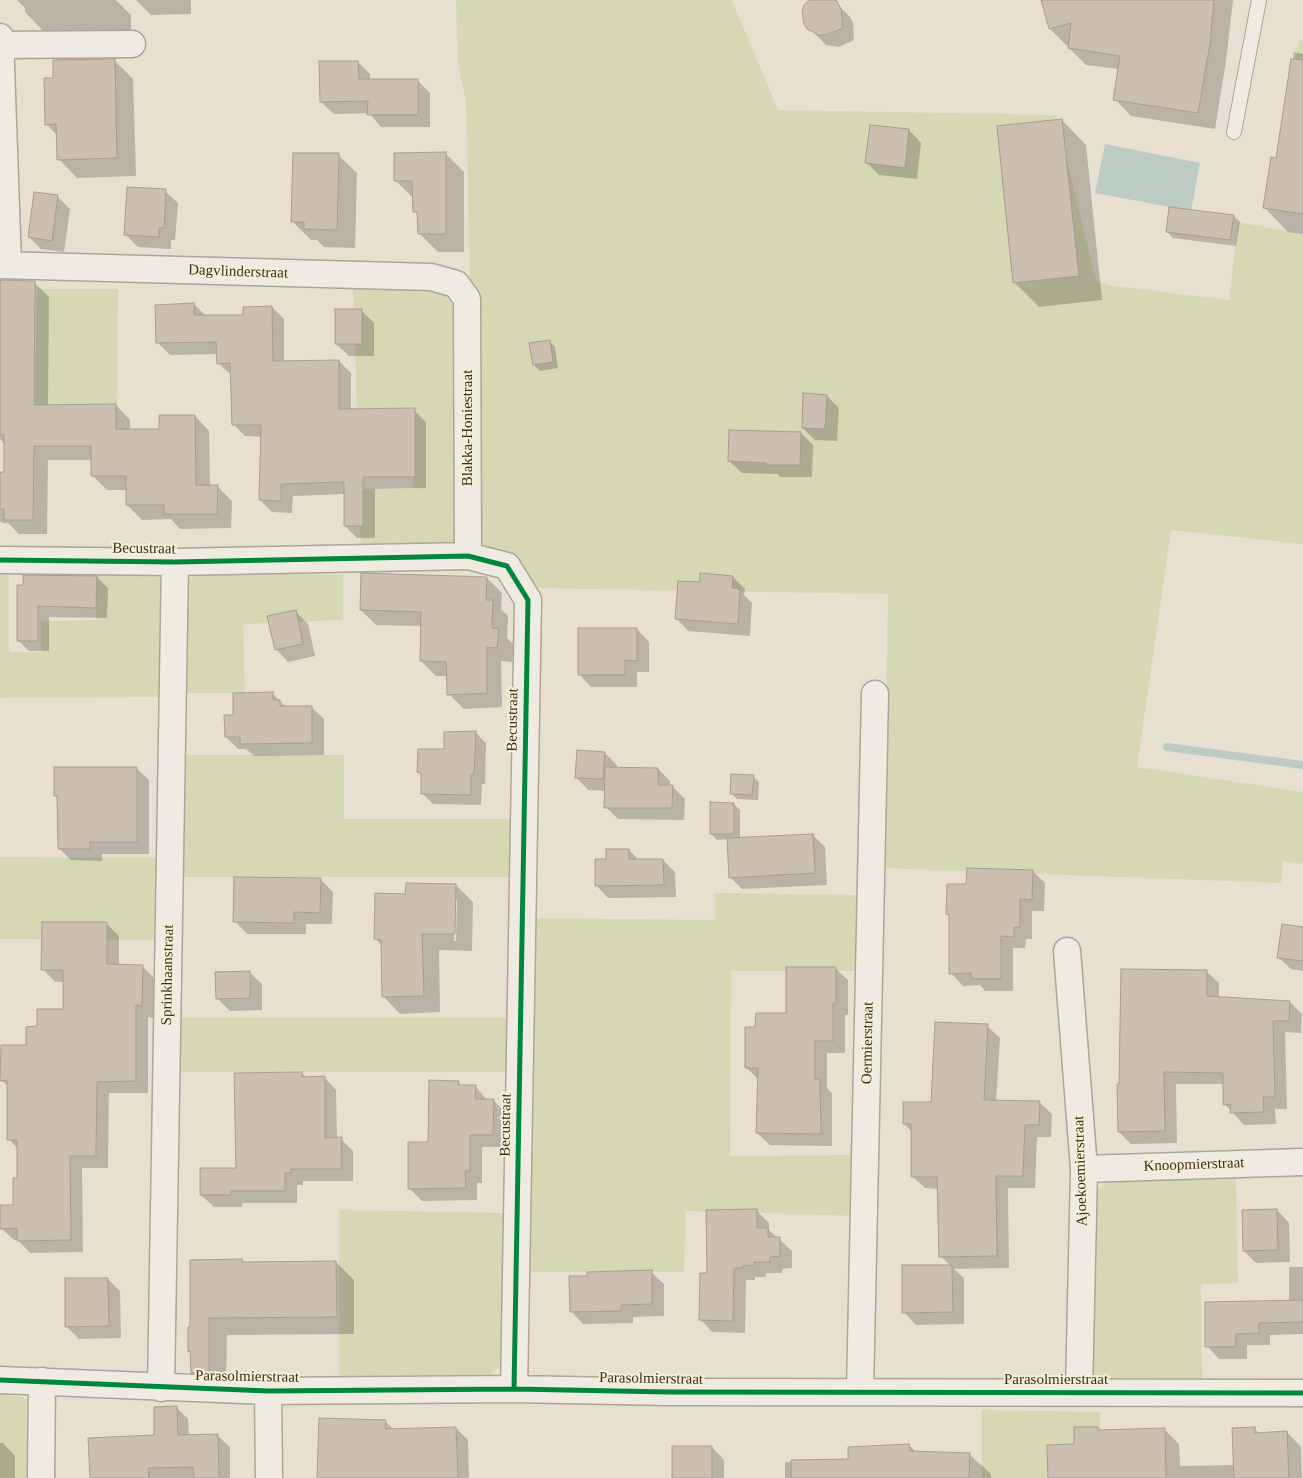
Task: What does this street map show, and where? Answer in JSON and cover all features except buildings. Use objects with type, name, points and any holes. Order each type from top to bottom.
[{"type":"street","points":[[0,37],[4,265]]},
{"type":"street","points":[[0,44],[132,44]]},
{"type":"street","name":"Dagvlinderstraat","points":[[4,265],[431,277],[456,284],[467,299]]},
{"type":"street","name":"Blakka-Honiestraat","points":[[467,299],[468,556]]},
{"type":"street","name":"Becustraat","points":[[0,560],[174,562],[468,556],[507,566],[528,600],[514,1389]]},
{"type":"street","name":"Sprinkhaanstraat","points":[[161,1388],[174,562]]},
{"type":"street","name":"Oermierstraat","points":[[860,1392],[875,694]]},
{"type":"street","name":"Ajoekoemierstraat","points":[[1067,951],[1084,1169],[1079,1392]]},
{"type":"street","name":"Knoopmierstraat","points":[[1084,1169],[1303,1162]]},
{"type":"street","name":"Parasolmierstraat","points":[[0,1380],[268,1391],[514,1389],[669,1392],[1303,1393]]},
{"type":"street","points":[[41,1478],[42,1381]]},
{"type":"street","points":[[268,1391],[269,1478]]},
{"type":"lane","points":[[1234,132],[1259,0]]},
{"type":"green space","points":[[456,0],[732,0],[778,110],[1056,115],[1096,280],[1108,285],[1229,300],[1238,222],[1303,234],[1303,544],[1171,530],[1137,767],[1303,792],[1303,864],[1283,861],[1281,883],[883,868],[888,594],[531,588],[481,549],[470,284],[466,101],[458,64]]},
{"type":"green space","points":[[1299,40],[1303,41],[1303,60],[1295,59]]},
{"type":"green space","points":[[37,289],[118,289],[117,411],[35,410]]},
{"type":"green space","points":[[353,289],[440,290],[450,301],[458,319],[456,543],[447,551],[361,549],[357,489],[413,489],[412,409],[357,409]]},
{"type":"green space","points":[[96,572],[156,573],[165,582],[167,697],[0,698],[0,574],[9,574],[9,652],[41,652],[41,621],[96,620]]},
{"type":"green space","points":[[196,572],[343,575],[343,620],[243,624],[245,693],[180,693],[181,594]]},
{"type":"green space","points":[[180,755],[344,755],[344,819],[514,819],[514,877],[180,877]]},
{"type":"green space","points":[[0,857],[165,858],[164,940],[0,939]]},
{"type":"green space","points":[[715,893],[864,895],[863,971],[731,971],[730,1156],[859,1155],[858,1216],[686,1211],[684,1272],[522,1272],[532,918],[715,920]]},
{"type":"green space","points":[[174,1018],[512,1018],[511,1072],[174,1072]]},
{"type":"green space","points":[[1236,1173],[1238,1283],[1201,1284],[1202,1383],[1103,1383],[1089,1369],[1095,1194],[1105,1182],[1118,1175]]},
{"type":"green space","points":[[339,1210],[503,1213],[503,1355],[499,1367],[486,1378],[339,1378]]},
{"type":"green space","points":[[0,1394],[23,1397],[33,1409],[36,1478],[0,1478]]},
{"type":"green space","points":[[982,1410],[1100,1412],[1101,1478],[982,1478]]},
{"type":"shaded area","points":[[1105,144],[1200,163],[1191,211],[1095,193]]},
{"type":"waterway","points":[[1167,747],[1303,765]]},
{"type":"cycle path","points":[[0,560],[175,562],[468,556],[507,566],[528,600],[514,1389]]},
{"type":"cycle path","points":[[0,1380],[268,1391],[514,1389],[669,1392],[1303,1393]]}]
